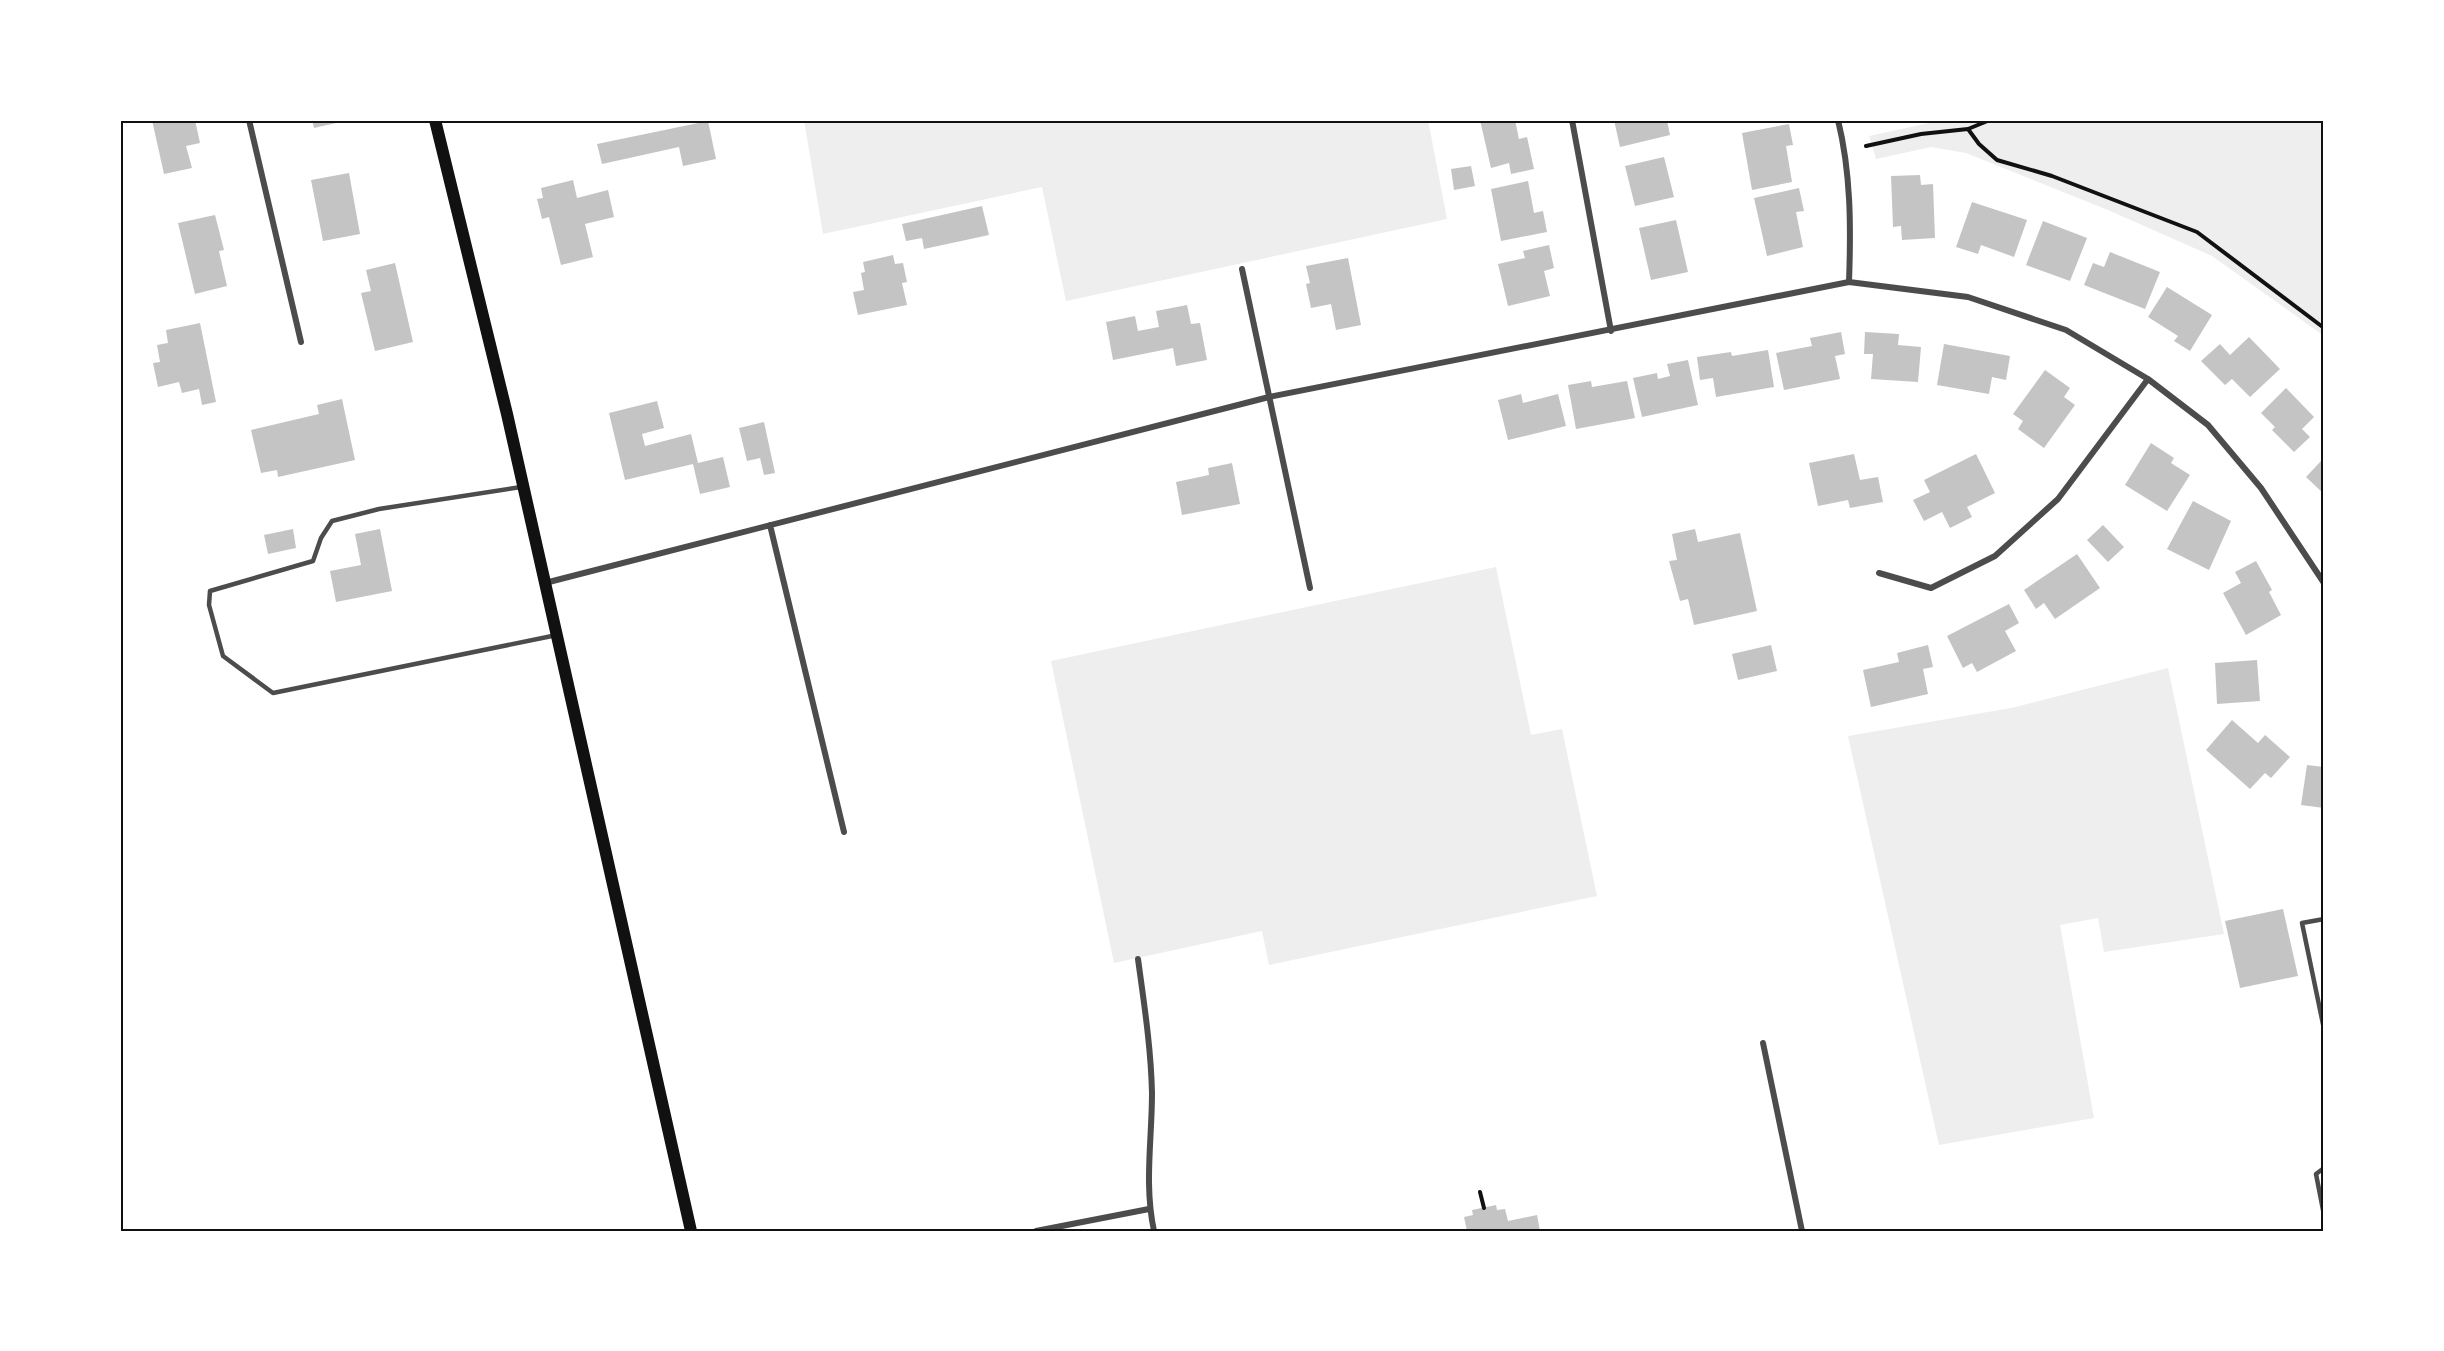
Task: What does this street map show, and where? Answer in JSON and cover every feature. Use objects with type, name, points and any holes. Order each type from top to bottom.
[{"type":"main road","points":[[435,120],[524,487],[691,1231]]},
{"type":"street","points":[[249,120],[301,342]]},
{"type":"street","points":[[1572,120],[1611,331]]},
{"type":"street","points":[[1838,120],[1844,143],[1851,216],[1849,282]]},
{"type":"street","points":[[1242,269],[1310,588]]},
{"type":"street","points":[[545,583],[1269,397],[1849,282],[1968,297],[2066,330],[2148,379],[2208,425],[2261,488],[2324,582]]},
{"type":"street","points":[[1880,573],[1931,588],[1995,556],[2058,499],[2148,379]]},
{"type":"street","points":[[770,525],[844,832]]},
{"type":"street","points":[[1138,959],[1152,1091],[1148,1170],[1149,1209],[1154,1231]]},
{"type":"street","points":[[1763,1043],[1802,1231]]},
{"type":"street","points":[[1036,1231],[1149,1209]]},
{"type":"lane","points":[[524,487],[379,509],[332,521],[321,538],[312,561],[210,591],[209,605],[223,656],[273,693],[557,635]]},
{"type":"lane","points":[[2324,920],[2302,923],[2324,1029]]},
{"type":"lane","points":[[2324,1168],[2316,1174],[2324,1215]]},
{"type":"path","points":[[1866,146],[1921,134],[1968,129],[1990,120]]},
{"type":"path","points":[[1968,129],[1979,144],[1997,160],[2052,176],[2197,232],[2324,328]]},
{"type":"path","points":[[1480,1192],[1484,1208]]},
{"type":"shaded area","points":[[804,120],[1428,120],[1447,219],[1066,301],[1042,187],[823,234]]},
{"type":"shaded area","points":[[1943,120],[2324,120],[2324,336],[2212,256],[2108,210],[1966,153],[1931,147],[1876,159],[1869,136]]},
{"type":"shaded area","points":[[1496,567],[1531,735],[1562,729],[1597,896],[1269,965],[1262,931],[1114,963],[1051,661]]},
{"type":"shaded area","points":[[2168,668],[2224,934],[2104,952],[2098,918],[2060,925],[2094,1118],[1939,1145],[1848,736],[2011,708]]},
{"type":"building","points":[[152,120],[195,120],[200,143],[186,146],[192,168],[164,174]]},
{"type":"building","points":[[312,120],[345,120],[345,121],[314,128]]},
{"type":"building","points":[[1480,120],[1515,120],[1519,139],[1527,137],[1534,169],[1511,174],[1509,163],[1491,168]]},
{"type":"building","points":[[1614,120],[1667,120],[1670,135],[1620,147]]},
{"type":"building","points":[[708,121],[716,159],[683,166],[679,147],[602,164],[597,144]]},
{"type":"building","points":[[1789,124],[1793,145],[1786,146],[1792,182],[1752,190],[1742,133]]},
{"type":"building","points":[[1664,157],[1674,197],[1635,206],[1625,166]]},
{"type":"building","points":[[1471,166],[1475,186],[1454,190],[1451,169]]},
{"type":"building","points":[[349,173],[360,234],[323,241],[311,180]]},
{"type":"building","points":[[1920,175],[1921,185],[1933,184],[1935,238],[1902,240],[1901,226],[1893,227],[1891,176]]},
{"type":"building","points":[[573,180],[577,198],[608,190],[614,217],[585,224],[593,257],[561,265],[549,217],[542,219],[537,199],[543,198],[541,188]]},
{"type":"building","points":[[1528,181],[1534,213],[1543,211],[1547,232],[1501,241],[1491,189]]},
{"type":"building","points":[[1799,188],[1804,211],[1796,212],[1803,247],[1767,256],[1754,198]]},
{"type":"building","points":[[1972,202],[2027,220],[2014,257],[1981,245],[1978,254],[1956,247]]},
{"type":"building","points":[[982,206],[989,235],[924,249],[922,238],[906,241],[902,224]]},
{"type":"building","points":[[215,215],[224,250],[219,251],[227,286],[195,294],[178,223]]},
{"type":"building","points":[[1676,220],[1688,272],[1651,280],[1639,228]]},
{"type":"building","points":[[2043,221],[2087,238],[2070,281],[2026,265]]},
{"type":"building","points":[[1549,245],[1554,268],[1544,271],[1550,296],[1508,306],[1498,264],[1525,258],[1523,251]]},
{"type":"building","points":[[2110,252],[2160,272],[2145,309],[2084,285],[2093,263],[2104,267]]},
{"type":"building","points":[[893,255],[895,264],[903,263],[907,282],[902,283],[907,305],[858,315],[853,292],[864,290],[861,273],[865,272],[863,262]]},
{"type":"building","points":[[1348,258],[1361,325],[1336,330],[1331,304],[1311,308],[1306,284],[1310,283],[1306,266]]},
{"type":"building","points":[[395,263],[413,342],[375,351],[361,293],[371,291],[366,270]]},
{"type":"building","points":[[2167,287],[2212,315],[2190,351],[2174,341],[2178,336],[2148,317]]},
{"type":"building","points":[[1187,305],[1191,324],[1200,323],[1207,360],[1176,366],[1173,348],[1113,360],[1106,322],[1135,316],[1138,331],[1159,327],[1156,311]]},
{"type":"building","points":[[200,323],[216,402],[202,405],[199,389],[182,393],[179,382],[158,387],[153,363],[160,362],[157,345],[168,343],[166,330]]},
{"type":"building","points":[[1841,332],[1845,354],[1835,356],[1840,379],[1784,390],[1776,353],[1812,346],[1810,338]]},
{"type":"building","points":[[1865,332],[1899,334],[1898,345],[1921,347],[1918,382],[1871,379],[1873,354],[1864,354]]},
{"type":"building","points":[[2249,337],[2280,369],[2250,397],[2232,379],[2225,385],[2201,361],[2220,344],[2230,355]]},
{"type":"building","points":[[1944,344],[2010,356],[2006,380],[1992,377],[1989,394],[1937,385]]},
{"type":"building","points":[[1768,350],[1774,387],[1716,397],[1713,378],[1700,380],[1697,357],[1731,352],[1732,356]]},
{"type":"building","points":[[1688,360],[1698,405],[1642,417],[1633,378],[1657,373],[1658,379],[1670,376],[1667,364]]},
{"type":"building","points":[[2045,370],[2070,388],[2064,397],[2075,405],[2044,448],[2018,429],[2023,421],[2013,414]]},
{"type":"building","points":[[1591,381],[1592,387],[1627,381],[1635,418],[1576,429],[1568,385]]},
{"type":"building","points":[[2286,388],[2314,417],[2302,429],[2310,437],[2294,452],[2272,430],[2275,427],[2261,413]]},
{"type":"building","points":[[1521,394],[1523,403],[1558,394],[1566,426],[1508,440],[1498,400]]},
{"type":"building","points":[[342,399],[355,460],[278,477],[277,470],[261,473],[251,430],[319,414],[317,405]]},
{"type":"building","points":[[657,401],[664,428],[642,434],[645,446],[691,434],[698,463],[723,457],[730,487],[700,494],[693,464],[625,480],[609,413]]},
{"type":"building","points":[[764,422],[775,473],[764,475],[760,458],[747,461],[739,428]]},
{"type":"building","points":[[2151,443],[2174,458],[2171,463],[2190,475],[2167,511],[2125,485]]},
{"type":"building","points":[[1854,454],[1860,480],[1878,477],[1883,502],[1850,508],[1848,500],[1818,506],[1809,463]]},
{"type":"building","points":[[1976,454],[1995,493],[1967,507],[1972,517],[1950,528],[1942,512],[1924,521],[1913,500],[1930,492],[1924,480]]},
{"type":"building","points":[[2321,461],[2324,463],[2324,494],[2306,477]]},
{"type":"building","points":[[1232,463],[1240,504],[1182,515],[1176,482],[1209,475],[1208,468]]},
{"type":"building","points":[[2193,501],[2231,521],[2209,570],[2167,549]]},
{"type":"building","points":[[2103,525],[2124,547],[2108,562],[2087,540]]},
{"type":"building","points":[[293,529],[296,548],[268,554],[264,535]]},
{"type":"building","points":[[380,529],[392,591],[336,602],[330,571],[361,565],[355,534]]},
{"type":"building","points":[[1695,529],[1698,542],[1740,533],[1757,611],[1694,625],[1688,599],[1680,601],[1669,561],[1677,560],[1672,534]]},
{"type":"building","points":[[2077,554],[2100,588],[2055,619],[2044,603],[2036,609],[2024,590]]},
{"type":"building","points":[[2256,561],[2272,590],[2269,592],[2281,615],[2246,635],[2223,593],[2241,583],[2235,572]]},
{"type":"building","points":[[2009,604],[2019,623],[2005,631],[2016,651],[1977,672],[1972,663],[1963,668],[1947,636]]},
{"type":"building","points":[[1771,645],[1777,671],[1738,680],[1732,654]]},
{"type":"building","points":[[1928,645],[1933,667],[1923,669],[1928,694],[1871,707],[1863,670],[1899,662],[1897,653]]},
{"type":"building","points":[[2257,660],[2260,701],[2217,704],[2215,663]]},
{"type":"building","points":[[2232,720],[2258,743],[2265,735],[2290,757],[2271,778],[2265,773],[2250,789],[2206,750]]},
{"type":"building","points":[[2307,765],[2324,767],[2324,808],[2301,805]]},
{"type":"building","points":[[2283,909],[2298,976],[2240,988],[2225,921]]},
{"type":"building","points":[[1496,1205],[1497,1210],[1505,1209],[1508,1221],[1537,1215],[1540,1231],[1467,1231],[1464,1217],[1473,1215],[1472,1210]]}]
